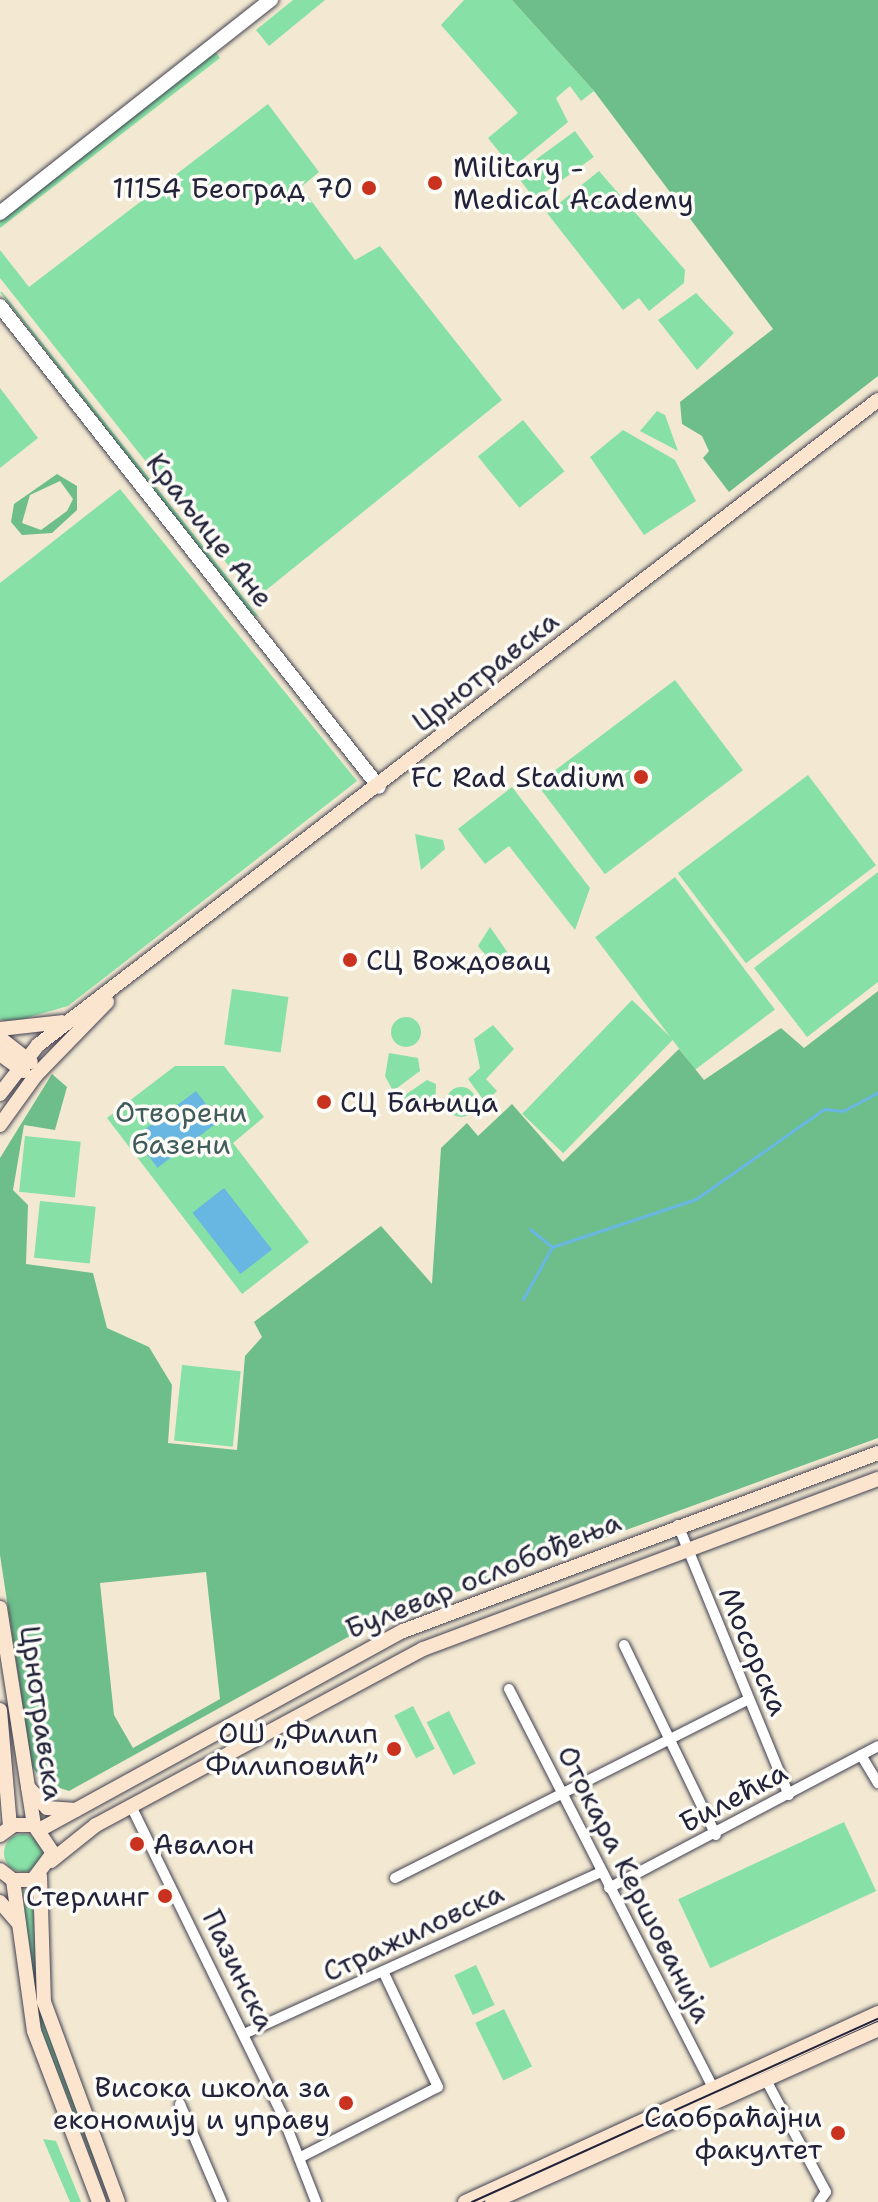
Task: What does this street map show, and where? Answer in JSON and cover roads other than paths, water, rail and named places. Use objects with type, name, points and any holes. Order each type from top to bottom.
[{"type":"main road","name":"Црнотравска","points":[[0,1094],[22,1062],[74,1018],[124,984],[878,400]]},
{"type":"main road","name":"Црнотравска","points":[[0,1125],[36,1076],[124,984]]},
{"type":"main road","points":[[0,1029],[74,1018]]},
{"type":"main road","points":[[0,1038],[36,1076]]},
{"type":"main road","points":[[0,1054],[22,1062]]},
{"type":"main road","name":"Булевар ослобођења","points":[[37,1827],[82,1810],[340,1661],[450,1610],[878,1453]]},
{"type":"main road","name":"Булевар ослобођења","points":[[40,1876],[51,1861],[131,1806],[353,1684],[459,1633],[878,1479]]},
{"type":"main road","name":"Црнотравска","points":[[0,1608],[25,1783],[37,1827],[51,1861]]},
{"type":"main road","points":[[340,1661],[353,1684]]},
{"type":"main road","name":"Црнотравска","points":[[0,1710],[5,1831]]},
{"type":"main road","points":[[240,1716],[253,1738]]},
{"type":"main road","points":[[25,1783],[47,1808],[82,1810]]},
{"type":"main road","points":[[5,1831],[37,1827]]},
{"type":"main road","points":[[99,2202],[34,2031],[19,1924],[5,1876],[40,1876],[44,2002],[118,2202]]},
{"type":"main road","points":[[0,1902],[19,1924]]},
{"type":"main road","points":[[492,2202],[717,2095],[878,2013]]},
{"type":"main road","points":[[465,2202],[717,2095],[766,2080],[878,2029]]},
{"type":"street","points":[[0,213],[271,0]]},
{"type":"street","name":"Краљице Ане","points":[[0,306],[379,787]]},
{"type":"street","name":"Мосорска","points":[[678,1525],[789,1795]]},
{"type":"street","points":[[624,1645],[716,1835]]},
{"type":"street","name":"Отокара Кершованија","points":[[509,1689],[717,2095]]},
{"type":"street","points":[[395,1878],[560,1792],[748,1700]]},
{"type":"street","name":"Билећка","points":[[609,1888],[716,1835],[878,1746]]},
{"type":"street","points":[[861,1755],[878,1783]]},
{"type":"street","name":"Пазинска","points":[[131,1806],[244,2034],[316,2202]]},
{"type":"street","name":"Стражиловска","points":[[244,2034],[601,1872]]},
{"type":"street","points":[[299,2158],[438,2087],[383,1971]]},
{"type":"street","points":[[766,2080],[826,2192],[819,2202]]},
{"type":"street","points":[[180,2104],[222,2202]]},
{"type":"water","points":[[196,1091],[219,1121],[157,1168],[135,1137]]},
{"type":"water","points":[[224,1188],[272,1249],[241,1274],[192,1213]]},
{"type":"waterway","points":[[523,1299],[552,1247],[696,1199],[824,1109],[843,1111],[878,1092]]},
{"type":"waterway","points":[[530,1229],[552,1247]]},
{"type":"tram line","points":[[472,2202],[878,2019]]},
{"type":"place","name":"Military - Medical Academy","points":[[435,183]]},
{"type":"place","name":"11154 Београд 70","points":[[369,188]]},
{"type":"place","name":"FC Rad Stadium","points":[[641,777]]},
{"type":"place","name":"СЦ Вождовац","points":[[350,960]]},
{"type":"place","name":"СЦ Бањица","points":[[324,1102]]},
{"type":"place","name":"ОШ „Филип Филиповић”","points":[[394,1749]]},
{"type":"place","name":"Авалон","points":[[137,1844]]},
{"type":"place","name":"Стерлинг","points":[[165,1896]]},
{"type":"place","name":"Висока школа за економију и управу","points":[[346,2103]]},
{"type":"place","name":"Саобраћајни факултет","points":[[838,2133]]},
{"type":"park label","name":"Отворени базени","points":[[181,1128]]}]
